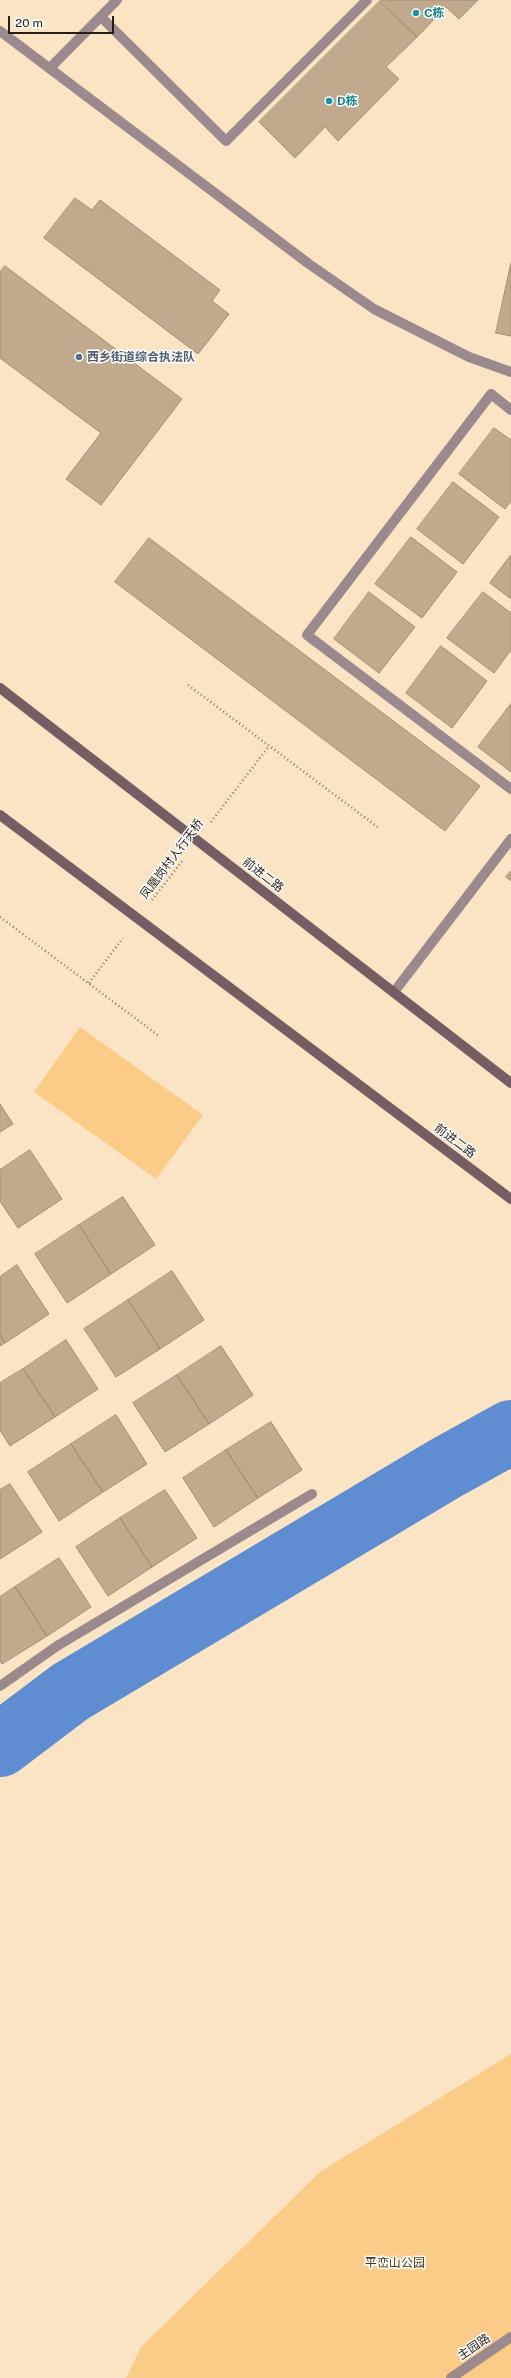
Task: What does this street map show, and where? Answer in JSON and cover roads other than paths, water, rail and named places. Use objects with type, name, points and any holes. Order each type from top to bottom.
[{"type":"main road","name":"前进二路","points":[[0,688],[511,1083]]},
{"type":"main road","name":"前进二路","points":[[0,815],[511,1199]]},
{"type":"street","points":[[50,68],[118,0]]},
{"type":"street","points":[[101,17],[226,141],[367,0]]},
{"type":"street","points":[[0,31],[310,264],[374,309],[469,357],[511,372]]},
{"type":"street","points":[[511,410],[491,394],[307,635],[511,789]]},
{"type":"street","points":[[394,992],[511,838]]},
{"type":"street","points":[[0,1686],[57,1646],[312,1494]]},
{"type":"street","name":"主园路","points":[[451,2378],[511,2337]]},
{"type":"waterway","points":[[0,1745],[70,1692],[446,1468],[511,1432]]},
{"type":"place","name":"C栋","points":[[416,13]]},
{"type":"place","name":"D栋","points":[[329,101]]},
{"type":"place","name":"西乡街道综合执法队","points":[[79,357]]},
{"type":"park label","name":"平峦山公园","points":[[395,2263]]}]
